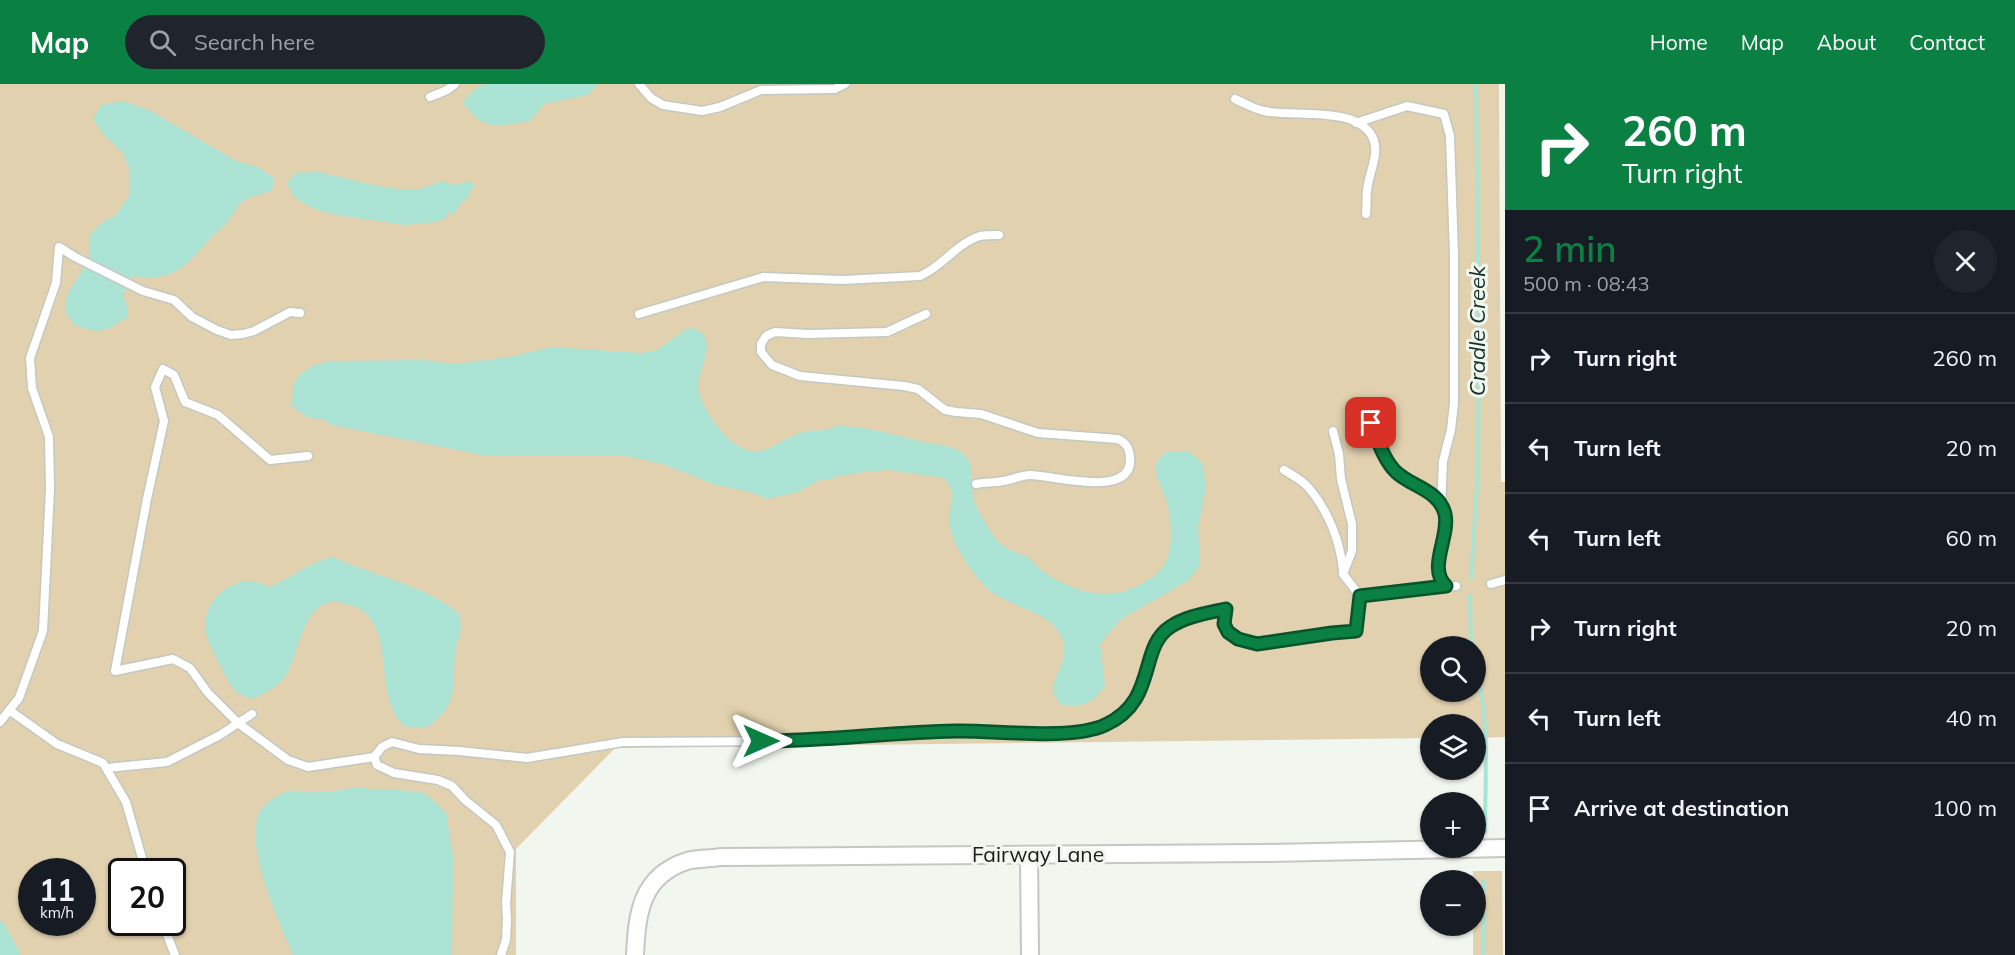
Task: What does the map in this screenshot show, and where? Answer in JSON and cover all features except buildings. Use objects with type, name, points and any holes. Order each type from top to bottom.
[{"type":"street","name":"Fairway Lane","points":[[635,955],[637,926],[646,892],[663,873],[688,861],[720,857],[1505,848]]},
{"type":"street","points":[[1029,855],[1030,955]]},
{"type":"lane","points":[[430,97],[455,84]]},
{"type":"lane","points":[[639,84],[651,98],[663,105],[702,111],[720,107],[761,90],[835,89],[845,84]]},
{"type":"lane","points":[[1235,99],[1264,111],[1332,115],[1356,123],[1369,131],[1375,142],[1375,156],[1367,190],[1366,214]]},
{"type":"lane","points":[[1356,123],[1407,106],[1444,114],[1450,136],[1454,255],[1454,403],[1451,430],[1443,460],[1441,507]]},
{"type":"lane","points":[[639,314],[763,277],[843,280],[920,276],[930,273],[968,242],[981,236],[999,235]]},
{"type":"lane","points":[[0,722],[19,698],[43,631],[50,489],[48,437],[32,388],[30,358],[56,283],[59,247],[143,291],[174,300],[192,316],[231,335],[254,331],[290,312],[300,313]]},
{"type":"lane","points":[[926,314],[887,332],[808,334],[775,332],[766,336],[761,344],[761,352],[766,361],[772,365],[800,376],[918,389],[945,410],[981,414],[1038,433],[1118,439],[1125,443],[1129,450],[1129,470],[1113,480],[1100,483],[1029,475],[1001,482],[976,484]]},
{"type":"lane","points":[[308,456],[270,460],[218,415],[185,402],[174,375],[163,369],[155,387],[164,421],[115,671],[173,659],[190,668],[208,693],[238,723],[288,760],[308,767],[374,757],[382,747],[392,742],[418,749],[478,752],[527,758],[623,742],[807,741],[956,731],[1077,732],[1103,726],[1125,713],[1139,694],[1156,642],[1169,627],[1191,617],[1226,609],[1224,624],[1228,632],[1238,639],[1257,644],[1356,631],[1360,596],[1343,574],[1341,550],[1330,521],[1307,486],[1284,470]]},
{"type":"lane","points":[[1365,406],[1384,456],[1397,473],[1438,500],[1445,514],[1438,572],[1441,581],[1446,586]]},
{"type":"lane","points":[[1333,431],[1352,524],[1352,551],[1343,574]]},
{"type":"lane","points":[[1491,585],[1505,580]]},
{"type":"lane","points":[[1360,596],[1456,586]]},
{"type":"lane","points":[[9,710],[57,744],[103,763],[126,802],[142,858]]},
{"type":"lane","points":[[106,768],[167,762],[220,735],[252,714]]},
{"type":"lane","points":[[374,757],[377,765],[394,772],[438,780],[452,786],[465,800],[496,825],[510,852],[506,940],[501,955]]},
{"type":"lane","points":[[168,936],[175,955]]},
{"type":"shaded area","points":[[0,84],[1499,84],[1501,482],[1505,482],[1505,737],[1486,738],[1486,714],[1420,714],[1420,738],[615,748],[516,849],[516,955],[0,955]]},
{"type":"shaded area","points":[[1486,871],[1502,871],[1503,955],[1473,955],[1473,936],[1486,936]]},
{"type":"water","points":[[487,84],[598,84],[588,95],[544,104],[530,121],[492,125],[477,118],[463,102],[477,87]]},
{"type":"water","points":[[122,101],[149,110],[236,161],[258,167],[274,178],[272,190],[242,202],[226,224],[176,271],[158,277],[132,276],[123,295],[127,317],[107,329],[96,331],[74,325],[65,311],[67,294],[89,260],[90,235],[101,223],[116,215],[130,194],[130,172],[123,153],[102,133],[93,118],[101,105]]},
{"type":"water","points":[[318,172],[399,189],[414,190],[443,181],[455,185],[467,181],[476,185],[454,214],[447,214],[445,219],[435,222],[405,225],[337,215],[315,209],[296,199],[287,184],[294,173]]},
{"type":"water","points":[[692,328],[701,332],[707,345],[699,379],[699,393],[720,430],[742,448],[762,451],[797,434],[826,430],[836,426],[850,426],[955,449],[968,459],[975,504],[998,542],[1027,557],[1038,568],[1057,580],[1089,592],[1110,594],[1127,590],[1147,581],[1164,565],[1170,546],[1171,525],[1167,500],[1157,474],[1156,463],[1166,452],[1189,452],[1203,466],[1206,487],[1198,527],[1200,565],[1189,580],[1121,619],[1100,644],[1105,684],[1098,695],[1076,706],[1062,705],[1053,690],[1063,658],[1062,638],[1048,620],[991,591],[971,569],[950,529],[949,514],[952,495],[944,478],[888,470],[866,472],[819,480],[798,492],[767,499],[753,493],[713,484],[663,464],[621,455],[488,456],[331,425],[323,419],[308,418],[289,404],[293,402],[294,385],[302,373],[315,365],[332,361],[423,360],[455,364],[509,357],[552,347],[641,353],[657,350],[686,329]]},
{"type":"water","points":[[332,557],[432,596],[460,615],[461,628],[455,650],[451,698],[442,714],[424,728],[408,727],[402,724],[393,710],[388,694],[380,640],[374,625],[365,613],[350,605],[332,602],[321,605],[313,613],[288,671],[273,688],[253,699],[239,693],[228,681],[206,633],[207,613],[217,596],[232,585],[242,582],[254,581],[270,587],[308,566]]},
{"type":"water","points":[[358,787],[425,793],[446,813],[453,856],[452,955],[293,955],[260,866],[255,831],[258,816],[267,803],[290,790],[316,792]]},
{"type":"water","points":[[2,920],[21,955],[0,955],[0,921]]},
{"type":"waterway","name":"Cradle Creek","points":[[1471,578],[1478,472],[1476,84]]},
{"type":"waterway","name":"Cradle Creek","points":[[1470,596],[1471,636]]},
{"type":"waterway","name":"Cradle Creek","points":[[1482,702],[1486,792]]},
{"type":"waterway","name":"Cradle Creek","points":[[1483,936],[1483,955]]},
{"type":"route","points":[[761,741],[807,741],[956,731],[1077,732],[1103,726],[1125,713],[1139,694],[1156,642],[1169,627],[1191,617],[1226,609],[1224,624],[1228,632],[1238,639],[1257,644],[1288,641],[1356,631],[1360,596],[1446,586],[1441,581],[1438,572],[1445,514],[1438,500],[1397,473],[1384,456],[1371,423]]}]
